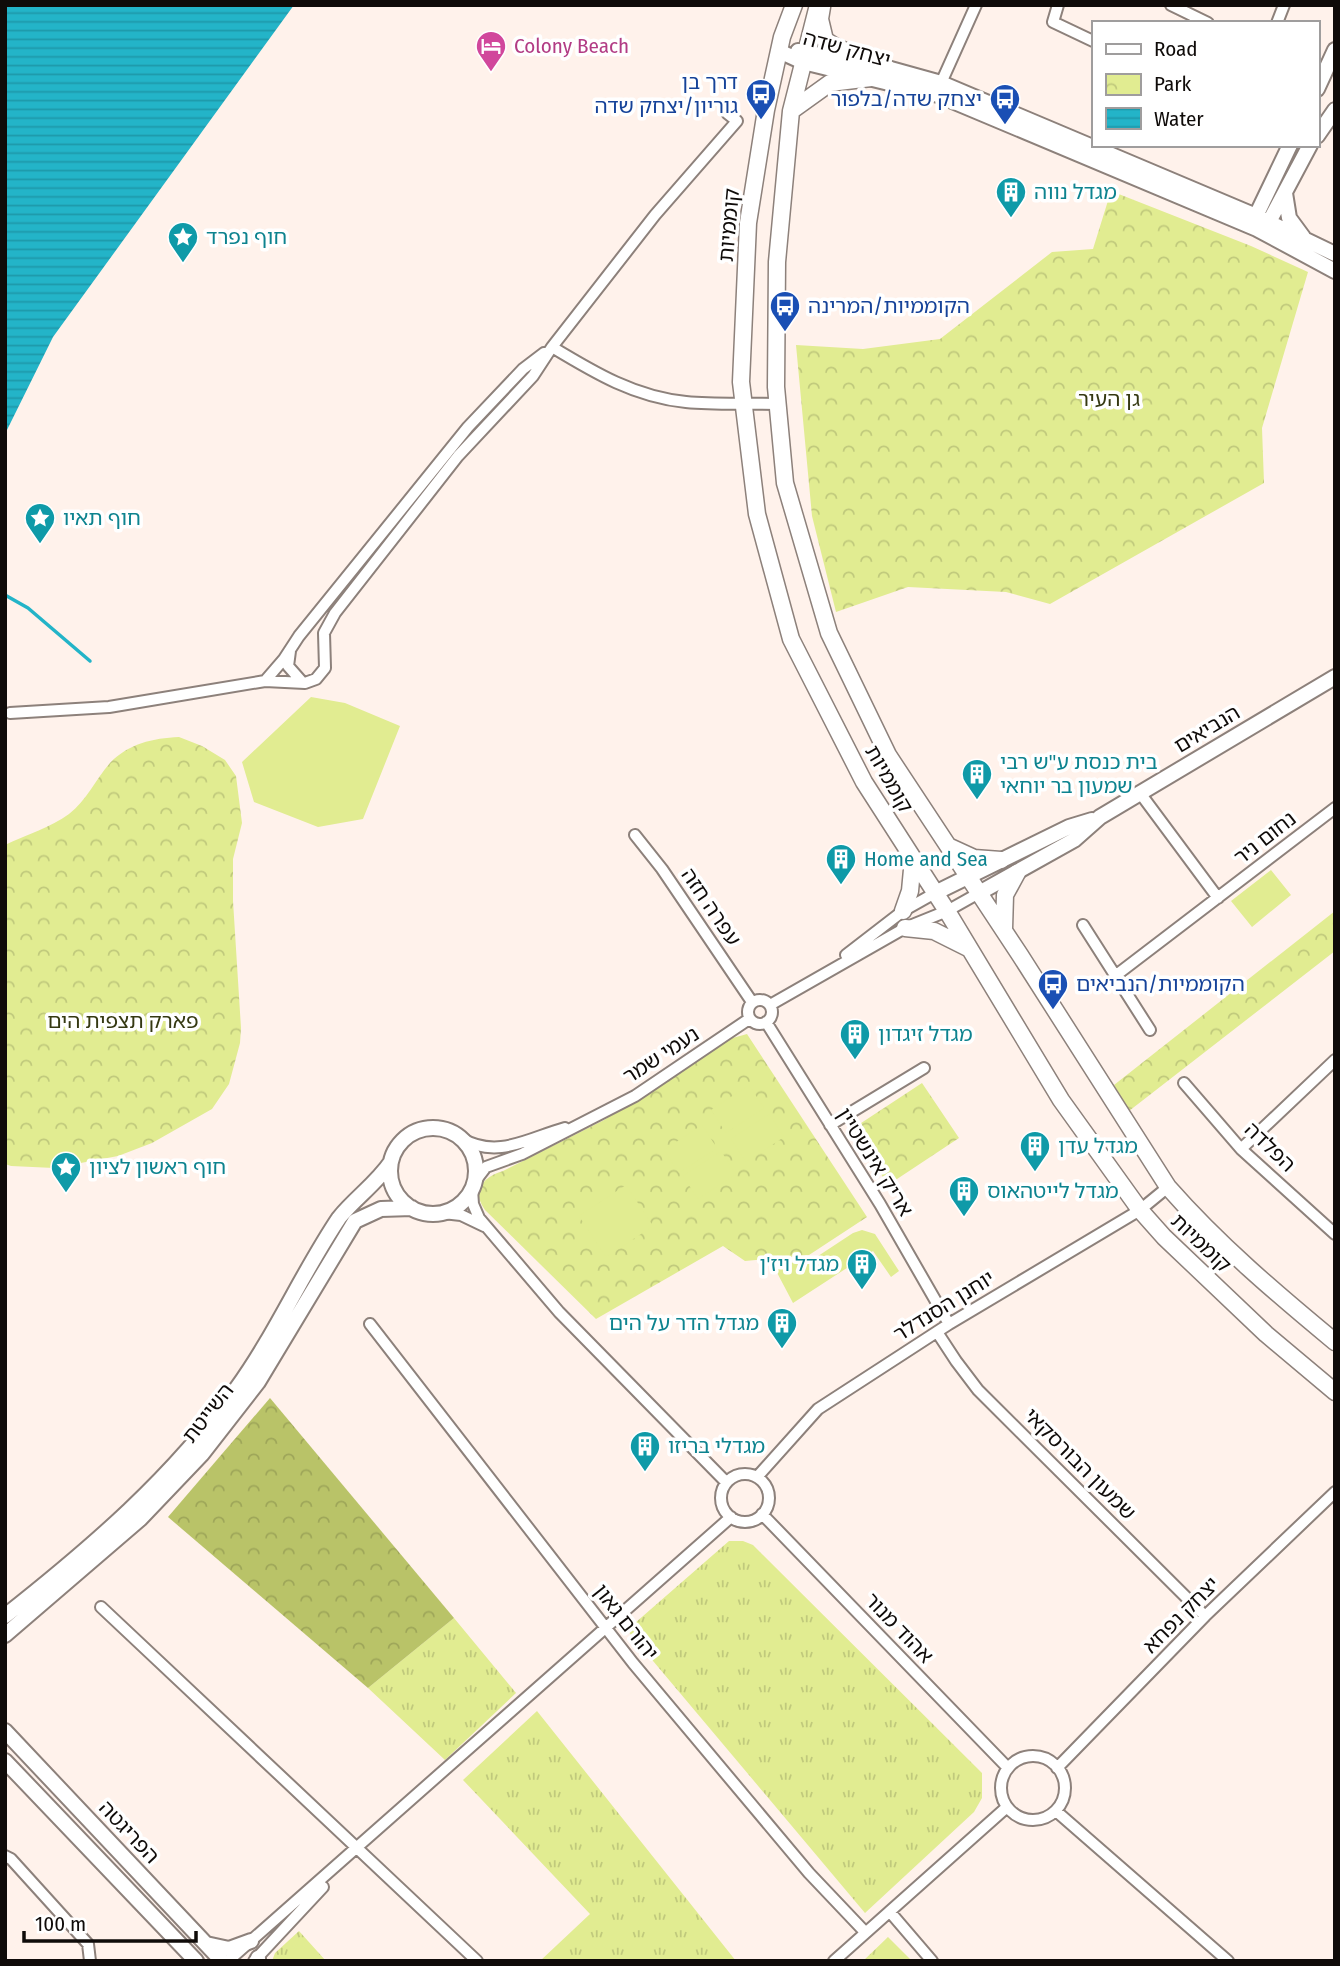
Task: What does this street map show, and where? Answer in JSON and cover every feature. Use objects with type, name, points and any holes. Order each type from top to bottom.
[{"type":"main road","name":"קוממיות","points":[[794,5],[779,51],[766,110],[748,223],[741,382],[757,514],[791,639],[864,782],[947,911],[1061,1100],[1140,1210],[1164,1237],[1266,1334],[1335,1392]]},
{"type":"main road","name":"קוממיות","points":[[820,5],[791,111],[777,262],[776,353],[785,483],[829,633],[888,755],[1168,1187],[1192,1214],[1335,1342]]},
{"type":"main road","points":[[820,5],[825,40],[887,68]]},
{"type":"main road","points":[[791,111],[830,83],[871,78]]},
{"type":"main road","points":[[948,846],[974,858],[1001,860]]},
{"type":"main road","points":[[903,911],[909,891],[913,859]]},
{"type":"main road","points":[[1004,931],[1005,895],[1017,873]]},
{"type":"main road","points":[[905,928],[934,931],[970,949]]},
{"type":"street","points":[[942,83],[976,5]]},
{"type":"street","points":[[1058,5],[1053,22],[1092,41]]},
{"type":"street","points":[[1175,6],[1204,21]]},
{"type":"street","points":[[1319,85],[1335,50]]},
{"type":"street","name":"יצחק שדה","points":[[779,51],[887,68],[942,83],[1092,147]]},
{"type":"street","name":"יצחק שדה","points":[[804,56],[871,78],[938,95],[1304,238],[1335,254]]},
{"type":"street","points":[[10,713],[109,707],[265,681],[303,683],[316,679],[325,668],[324,633],[328,622],[458,456],[533,376],[552,347],[655,215],[737,121],[727,113]]},
{"type":"street","points":[[1319,133],[1334,113]]},
{"type":"street","name":"יצחק שדה","points":[[1093,147],[1227,204],[1261,222],[1335,271]]},
{"type":"street","points":[[1261,222],[1269,190],[1289,147]]},
{"type":"street","points":[[1261,222],[1285,193],[1309,147]]},
{"type":"street","points":[[1227,204],[1249,200],[1269,190]]},
{"type":"street","points":[[1285,193],[1289,218],[1304,238]]},
{"type":"street","points":[[552,347],[603,378],[641,393],[684,402],[778,404]]},
{"type":"street","points":[[265,681],[468,427],[523,369],[552,347]]},
{"type":"street","points":[[290,648],[288,666],[303,683]]},
{"type":"street","name":"הנביאים","points":[[979,893],[1074,840],[1100,817],[1335,677]]},
{"type":"street","points":[[1140,793],[1218,898]]},
{"type":"street","name":"נחום ניר","points":[[1115,976],[1335,808]]},
{"type":"street","name":"הנביאים","points":[[935,893],[1069,827],[1100,817]]},
{"type":"street","name":"עפרה חזה","points":[[635,835],[662,869],[752,1002]]},
{"type":"street","points":[[818,977],[903,911],[935,893]]},
{"type":"street","points":[[770,1005],[905,928],[947,911],[979,893]]},
{"type":"street","points":[[1083,925],[1150,1030]]},
{"type":"street","points":[[764,1000],[770,1005],[771,1016],[766,1022],[757,1024],[750,1019],[747,1010],[752,1002],[764,1000]]},
{"type":"street","name":"נעמי שמר","points":[[474,1185],[486,1167],[522,1154],[591,1120],[669,1074],[750,1019]]},
{"type":"street","name":"אריק אינשטיין","points":[[766,1022],[877,1199],[949,1324]]},
{"type":"street","points":[[1241,1149],[1335,1060]]},
{"type":"street","points":[[830,1125],[924,1068]]},
{"type":"street","name":"הפלדה","points":[[1184,1083],[1241,1149],[1335,1234]]},
{"type":"street","name":"נעמי שמר","points":[[461,1138],[479,1147],[496,1149],[591,1120]]},
{"type":"street","points":[[486,1227],[461,1215],[431,1214],[412,1208],[399,1197],[390,1174],[391,1162],[401,1142],[423,1129],[437,1128],[450,1131],[461,1138],[474,1157],[474,1205],[486,1227],[559,1312],[726,1482]]},
{"type":"street","name":"השייטת","points":[[5,1616],[130,1510],[209,1425],[263,1350],[339,1218],[377,1181],[391,1162]]},
{"type":"street","points":[[443,1213],[465,1200],[474,1185]]},
{"type":"street","name":"יוחנן הסנדלר","points":[[757,1477],[818,1409],[949,1324],[1140,1210],[1168,1187]]},
{"type":"street","name":"השייטת","points":[[5,1635],[140,1519],[202,1454],[258,1382],[355,1222],[381,1209],[412,1208]]},
{"type":"street","name":"יהורם גאון","points":[[370,1324],[607,1629],[809,1873],[865,1932]]},
{"type":"street","name":"שמעון הבורסקאי","points":[[937,1332],[978,1390],[1205,1616]]},
{"type":"street","points":[[741,1474],[757,1477],[768,1491],[769,1500],[762,1514],[747,1521],[732,1517],[722,1503],[721,1495],[726,1482],[741,1474]]},
{"type":"street","name":"יצחק נפחא","points":[[1058,1768],[1205,1616],[1335,1492]]},
{"type":"street","name":"אהוד מנור","points":[[762,1514],[1008,1768]]},
{"type":"street","points":[[228,1961],[732,1517]]},
{"type":"street","points":[[101,1607],[477,1961]]},
{"type":"street","name":"הפריגטה","points":[[5,1731],[222,1961]]},
{"type":"street","points":[[1039,1757],[1058,1768],[1064,1780],[1065,1791],[1056,1811],[1036,1820],[1015,1815],[1007,1807],[1001,1785],[1008,1768],[1017,1760],[1039,1757]]},
{"type":"street","name":"הפריגטה","points":[[5,1761],[196,1961]]},
{"type":"street","points":[[834,1961],[1007,1807]]},
{"type":"street","points":[[1056,1811],[1228,1961]]},
{"type":"street","points":[[257,1960],[358,1849]]},
{"type":"street","points":[[5,1856],[11,1859],[88,1944],[90,1961]]},
{"type":"street","points":[[890,1912],[932,1961]]},
{"type":"street","points":[[206,1944],[229,1949],[251,1941]]},
{"type":"green space","name":"גן העיר","points":[[1111,191],[1251,246],[1308,272],[1262,428],[1264,483],[1050,604],[1006,592],[908,587],[836,612],[812,516],[796,345],[863,349],[940,339],[1052,252],[1093,249]]},
{"type":"green space","points":[[311,697],[345,703],[400,726],[363,819],[318,827],[254,802],[242,762]]},
{"type":"green space","name":"פארק תצפית הים","points":[[179,737],[202,746],[225,760],[236,776],[242,823],[233,859],[233,901],[241,1028],[240,1043],[229,1084],[212,1109],[152,1143],[118,1156],[54,1168],[5,1164],[5,845],[69,814],[81,803],[110,763],[125,751],[150,741]]},
{"type":"green space","points":[[1271,870],[1291,895],[1252,927],[1231,901]]},
{"type":"green space","points":[[1335,911],[1335,951],[1129,1111],[1114,1085]]},
{"type":"green space","points":[[747,1034],[867,1217],[809,1255],[745,1261],[723,1246],[596,1319],[485,1210],[479,1197],[481,1186],[490,1177],[604,1120],[729,1039]]},
{"type":"green space","points":[[922,1083],[959,1138],[888,1185],[852,1129]]},
{"type":"green space","points":[[749,1085],[764,1108],[726,1133],[711,1110]]},
{"type":"green space","points":[[769,1114],[784,1137],[746,1162],[731,1139]]},
{"type":"green space","points":[[702,1125],[717,1148],[679,1173],[664,1150]]},
{"type":"green space","points":[[721,1151],[736,1174],[698,1199],[683,1176]]},
{"type":"green space","points":[[626,1185],[653,1226],[606,1257],[579,1216]]},
{"type":"green space","points":[[862,1230],[875,1234],[899,1271],[891,1277],[873,1251],[793,1303],[773,1265],[812,1260]]},
{"type":"green space","points":[[270,1398],[454,1618],[368,1688],[168,1517]]},
{"type":"green space","points":[[729,1541],[743,1541],[753,1545],[982,1773],[982,1798],[974,1812],[865,1913],[627,1630]]},
{"type":"green space","points":[[454,1618],[516,1693],[445,1760],[368,1688]]},
{"type":"green space","points":[[537,1711],[736,1961],[540,1961],[590,1914],[463,1780]]},
{"type":"green space","points":[[299,1931],[326,1961],[272,1961],[275,1953]]},
{"type":"green space","points":[[888,1937],[912,1961],[863,1961]]},
{"type":"water","points":[[5,5],[294,5],[53,337],[5,434]]},
{"type":"waterway","points":[[5,595],[28,608],[90,661]]},
{"type":"place","name":"Colony Beach","points":[[491,73]]},
{"type":"place","name":"דרך בן גוריון/יצחק שדה","points":[[761,121]]},
{"type":"place","name":"יצחק שדה/בלפור","points":[[1005,126]]},
{"type":"place","name":"מגדל נווה","points":[[1011,219]]},
{"type":"place","name":"חוף נפרד","points":[[183,264]]},
{"type":"place","name":"הקוממיות/המרינה","points":[[785,333]]},
{"type":"place","name":"חוף תאיו","points":[[40,545]]},
{"type":"place","name":"בית כנסת ע\"ש רבי שמעון בר יוחאי","points":[[977,801]]},
{"type":"place","name":"Home and Sea","points":[[841,886]]},
{"type":"place","name":"הקוממיות/הנביאים","points":[[1053,1011]]},
{"type":"place","name":"מגדל זיגדון","points":[[855,1061]]},
{"type":"place","name":"מגדל עדן","points":[[1035,1173]]},
{"type":"place","name":"חוף ראשון לציון","points":[[66,1194]]},
{"type":"place","name":"מגדל לייטהאוס","points":[[964,1218]]},
{"type":"place","name":"מגדל ויז'ן","points":[[862,1291]]},
{"type":"place","name":"מגדל הדר על הים","points":[[782,1350]]},
{"type":"place","name":"מגדלי בריזו","points":[[645,1473]]}]
